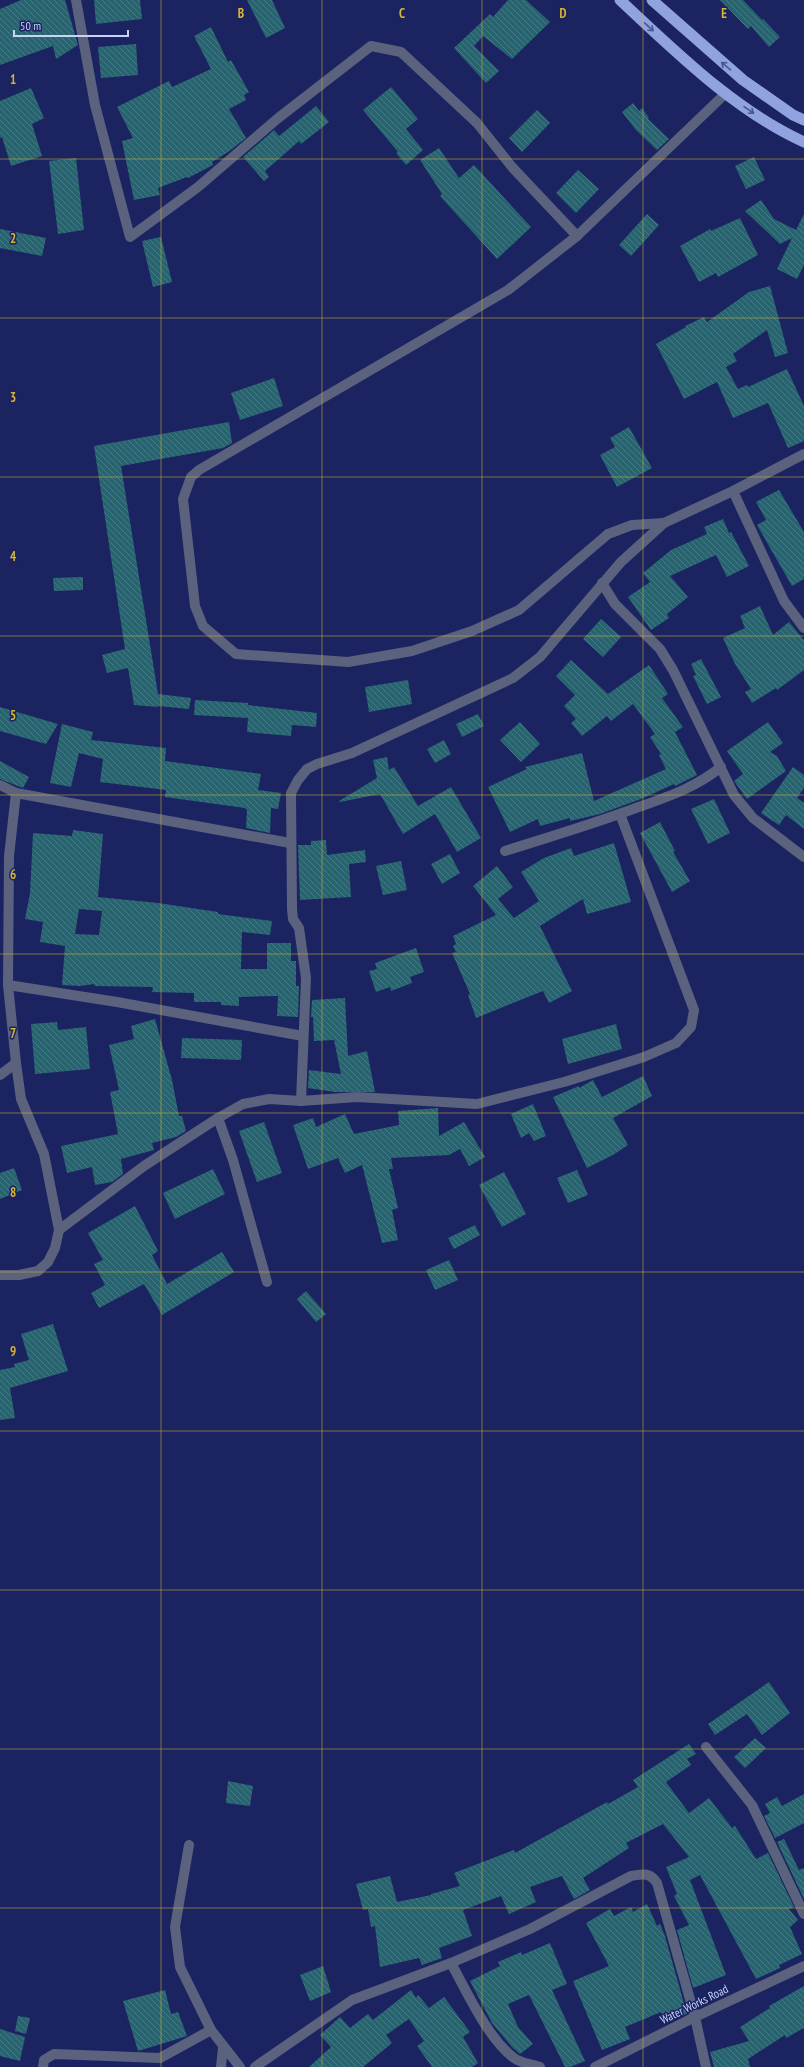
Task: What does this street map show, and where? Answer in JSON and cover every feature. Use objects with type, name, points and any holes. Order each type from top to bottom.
[{"type":"highway","points":[[620,0],[653,31],[726,93],[780,131],[804,142]]},
{"type":"highway","points":[[652,0],[743,80],[793,115],[804,120]]},
{"type":"street","points":[[76,0],[95,105],[130,237],[198,187],[277,118],[371,46],[402,52],[477,123],[512,167],[577,236]]},
{"type":"street","points":[[664,523],[632,525],[608,534],[519,610],[472,631],[412,651],[348,662],[236,654],[203,626],[195,606],[183,499],[191,477],[199,470],[508,290],[577,236],[726,93]]},
{"type":"street","points":[[301,1101],[302,1036],[306,978],[299,928],[293,919],[290,843],[291,793],[298,780],[307,769],[317,764],[352,753],[513,678],[540,657],[621,562],[664,523],[733,491],[804,454]]},
{"type":"street","points":[[733,491],[784,601],[804,628]]},
{"type":"street","points":[[602,583],[615,604],[660,649],[673,670],[734,795],[753,818],[804,857]]},
{"type":"street","points":[[505,851],[620,814],[685,791],[704,781],[721,768]]},
{"type":"street","points":[[0,785],[16,793],[290,843]]},
{"type":"street","points":[[0,1275],[19,1275],[38,1271],[48,1262],[55,1248],[59,1230],[44,1154],[21,1099],[8,985],[9,856],[16,793]]},
{"type":"street","points":[[59,1230],[144,1166],[218,1118],[243,1104],[269,1099],[301,1101],[357,1097],[476,1104],[564,1082],[644,1057],[676,1042],[691,1027],[694,1010],[620,814]]},
{"type":"street","points":[[8,985],[118,1002],[302,1036]]},
{"type":"street","points":[[0,1075],[16,1063]]},
{"type":"street","points":[[218,1118],[233,1160],[267,1282]]},
{"type":"street","points":[[706,1747],[752,1806],[804,1914]]},
{"type":"street","points":[[189,1845],[174,1927],[180,1967],[211,2030],[223,2048],[240,2067]]},
{"type":"street","points":[[256,2067],[352,2000],[530,1929],[631,1876],[644,1873],[653,1876],[657,1884],[695,2017],[706,2067]]},
{"type":"street","points":[[450,1962],[483,2021],[495,2038],[514,2058],[540,2067]]},
{"type":"street","name":"Water Works Road","points":[[597,2067],[695,2017],[804,1966]]},
{"type":"street","points":[[43,2067],[44,2060],[54,2054],[160,2058],[211,2030]]},
{"type":"street","points":[[221,2067],[223,2048]]},
{"type":"building","points":[[21,0],[65,0],[78,45],[56,59],[53,46],[0,65],[0,9]]},
{"type":"building","points":[[94,0],[140,0],[142,19],[96,24]]},
{"type":"building","points":[[247,0],[272,0],[285,28],[266,38]]},
{"type":"building","points":[[508,0],[526,0],[550,22],[512,59],[483,36],[474,46],[499,71],[486,83],[454,48],[490,14],[493,17]]},
{"type":"building","points":[[720,0],[743,0],[780,37],[769,47],[751,26],[748,29]]},
{"type":"building","points":[[211,27],[228,62],[231,60],[249,92],[244,95],[246,100],[229,109],[246,138],[212,162],[213,165],[188,178],[187,177],[158,188],[160,195],[134,200],[122,141],[133,138],[117,107],[169,81],[172,87],[211,69],[194,36]]},
{"type":"building","points":[[136,44],[138,75],[101,78],[98,47]]},
{"type":"building","points":[[391,87],[418,119],[406,129],[423,150],[406,165],[396,153],[398,152],[363,110]]},
{"type":"building","points":[[31,88],[44,118],[32,124],[42,156],[11,166],[2,137],[0,138],[0,101]]},
{"type":"building","points":[[633,103],[639,111],[642,108],[649,118],[648,119],[669,139],[657,150],[636,130],[622,112]]},
{"type":"building","points":[[316,106],[329,122],[301,144],[299,141],[265,171],[269,177],[264,181],[243,157],[274,130],[279,136]]},
{"type":"building","points":[[537,110],[550,123],[522,152],[509,138]]},
{"type":"building","points":[[439,148],[459,178],[474,165],[531,227],[497,259],[440,196],[442,194],[420,160]]},
{"type":"building","points":[[754,157],[765,180],[746,189],[735,166]]},
{"type":"building","points":[[76,158],[84,230],[58,234],[49,161]]},
{"type":"building","points":[[578,170],[599,189],[576,213],[556,193]]},
{"type":"building","points":[[761,200],[774,219],[796,230],[804,214],[804,265],[797,279],[777,269],[792,238],[780,244],[745,211]]},
{"type":"building","points":[[647,214],[659,225],[631,256],[619,245]]},
{"type":"building","points":[[740,218],[758,255],[718,277],[716,273],[699,282],[680,246],[710,229],[711,231]]},
{"type":"building","points":[[0,229],[46,238],[42,256],[0,248]]},
{"type":"building","points":[[161,237],[172,282],[153,287],[142,241]]},
{"type":"building","points":[[770,286],[788,353],[775,357],[767,330],[733,354],[737,361],[726,367],[738,389],[747,385],[748,387],[787,369],[804,406],[804,441],[788,448],[768,403],[733,418],[717,382],[684,399],[656,344],[686,327],[685,326],[704,317],[707,322],[749,292]]},
{"type":"building","points":[[274,378],[283,406],[240,420],[231,393]]},
{"type":"building","points":[[229,422],[232,443],[223,448],[121,466],[158,694],[191,698],[189,709],[134,705],[128,668],[107,673],[102,655],[125,649],[94,446]]},
{"type":"building","points":[[629,427],[652,468],[617,487],[600,455],[615,447],[610,438]]},
{"type":"building","points":[[779,490],[804,532],[804,579],[792,586],[757,525],[766,520],[756,502]]},
{"type":"building","points":[[723,519],[729,533],[731,532],[749,566],[727,577],[716,555],[670,576],[688,597],[667,614],[669,618],[651,630],[628,597],[650,582],[643,573],[671,550],[707,534],[704,527]]},
{"type":"building","points":[[83,577],[83,590],[54,591],[53,578]]},
{"type":"building","points":[[760,606],[773,635],[789,622],[804,640],[804,670],[777,690],[776,688],[752,703],[745,692],[751,689],[735,664],[723,638],[745,628],[740,616]]},
{"type":"building","points":[[601,619],[621,637],[603,657],[583,639]]},
{"type":"building","points":[[701,659],[721,697],[707,704],[693,676],[696,675],[691,664]]},
{"type":"building","points":[[571,660],[608,694],[649,665],[668,694],[662,698],[683,727],[675,732],[697,775],[675,786],[674,784],[641,799],[600,814],[570,821],[570,818],[540,826],[538,819],[510,832],[488,787],[527,769],[525,767],[582,753],[594,801],[666,769],[659,755],[661,754],[650,737],[655,734],[633,704],[611,721],[607,716],[582,736],[571,723],[576,719],[564,706],[575,695],[556,676]]},
{"type":"building","points":[[408,680],[412,704],[369,712],[365,687]]},
{"type":"building","points":[[195,700],[248,703],[248,705],[317,713],[316,727],[292,725],[291,736],[247,732],[248,718],[194,715]]},
{"type":"building","points":[[0,707],[58,724],[46,744],[0,731]]},
{"type":"building","points":[[478,714],[484,726],[462,737],[456,724]]},
{"type":"building","points":[[520,722],[540,744],[521,762],[500,740]]},
{"type":"building","points":[[768,722],[783,743],[770,752],[777,756],[786,771],[747,799],[734,781],[743,774],[727,751]]},
{"type":"building","points":[[62,724],[93,732],[91,740],[166,748],[165,761],[261,774],[258,790],[281,793],[278,809],[271,808],[270,833],[246,828],[247,810],[245,808],[165,797],[166,790],[100,782],[103,759],[79,753],[71,787],[50,783]]},
{"type":"building","points":[[444,740],[451,754],[435,763],[427,749]]},
{"type":"building","points":[[387,757],[389,770],[394,767],[418,806],[451,787],[481,838],[457,852],[435,814],[403,834],[380,794],[339,801],[377,778],[373,760]]},
{"type":"building","points":[[0,761],[29,777],[23,788],[0,779]]},
{"type":"building","points":[[793,767],[804,775],[804,788],[797,798],[804,803],[804,829],[786,815],[779,825],[761,813]]},
{"type":"building","points":[[714,799],[730,833],[708,844],[691,809]]},
{"type":"building","points":[[660,822],[675,851],[673,852],[690,881],[672,892],[640,833]]},
{"type":"building","points":[[73,830],[103,834],[98,897],[158,903],[218,912],[218,914],[272,921],[270,935],[242,932],[241,969],[267,969],[267,943],[291,943],[291,961],[296,961],[296,986],[299,986],[298,1017],[277,1016],[278,996],[239,997],[239,1006],[221,1005],[221,1002],[194,1002],[194,993],[152,992],[153,987],[95,986],[94,984],[80,986],[62,985],[65,946],[40,942],[43,922],[25,919],[30,893],[33,833],[72,836]],"holes":[[[79,909],[102,911],[99,935],[75,934]]]},
{"type":"building","points":[[326,840],[327,855],[365,850],[366,862],[349,864],[351,897],[300,900],[298,845],[311,845],[311,841]]},
{"type":"building","points":[[614,843],[631,902],[587,914],[583,899],[540,926],[572,991],[549,1003],[543,991],[476,1018],[468,995],[470,994],[452,953],[456,952],[453,946],[456,944],[453,936],[496,915],[473,886],[497,866],[513,887],[498,899],[514,918],[539,901],[521,872],[544,858],[571,848],[574,856]]},
{"type":"building","points":[[450,854],[460,873],[442,884],[431,864]]},
{"type":"building","points":[[401,861],[407,890],[383,895],[376,866]]},
{"type":"building","points":[[416,948],[424,972],[410,977],[412,983],[391,991],[390,987],[376,992],[369,971],[377,969],[375,963]]},
{"type":"building","points":[[345,998],[348,1056],[367,1051],[375,1092],[335,1092],[308,1088],[309,1070],[341,1074],[334,1040],[314,1041],[313,1017],[311,1017],[312,1000]]},
{"type":"building","points":[[155,1019],[172,1080],[179,1116],[182,1116],[186,1131],[176,1137],[152,1143],[154,1150],[121,1159],[123,1174],[112,1182],[95,1185],[92,1167],[67,1173],[61,1146],[118,1134],[110,1092],[119,1090],[109,1045],[134,1039],[131,1026]]},
{"type":"building","points":[[57,1022],[58,1030],[86,1027],[90,1069],[35,1074],[31,1024]]},
{"type":"building","points":[[616,1024],[622,1049],[568,1064],[562,1039]]},
{"type":"building","points":[[182,1038],[242,1040],[241,1060],[181,1058]]},
{"type":"building","points":[[643,1076],[652,1096],[613,1118],[628,1145],[613,1155],[587,1168],[553,1097],[579,1086],[579,1088],[593,1080],[602,1097]]},
{"type":"building","points":[[533,1104],[546,1136],[534,1141],[529,1133],[521,1138],[511,1114]]},
{"type":"building","points":[[438,1108],[439,1136],[464,1122],[485,1157],[469,1166],[460,1149],[449,1155],[391,1158],[393,1169],[389,1169],[398,1208],[392,1210],[398,1240],[382,1243],[362,1165],[345,1173],[338,1158],[308,1169],[293,1125],[313,1118],[316,1127],[345,1114],[354,1134],[399,1125],[398,1111]]},
{"type":"building","points":[[264,1122],[282,1173],[257,1182],[239,1131]]},
{"type":"building","points":[[14,1168],[22,1190],[0,1199],[0,1173]]},
{"type":"building","points":[[213,1169],[225,1194],[175,1219],[163,1193]]},
{"type":"building","points":[[577,1170],[588,1195],[568,1203],[557,1178]]},
{"type":"building","points":[[504,1172],[526,1214],[502,1227],[479,1185]]},
{"type":"building","points":[[135,1206],[158,1251],[152,1255],[167,1284],[222,1252],[234,1272],[162,1315],[144,1284],[99,1308],[91,1293],[105,1285],[94,1264],[103,1260],[88,1233]]},
{"type":"building","points":[[475,1225],[480,1235],[454,1249],[448,1238]]},
{"type":"building","points":[[449,1260],[458,1280],[435,1290],[426,1270]]},
{"type":"building","points":[[306,1291],[326,1314],[316,1322],[297,1299]]},
{"type":"building","points":[[53,1324],[68,1371],[10,1388],[15,1418],[0,1420],[0,1370],[15,1367],[14,1364],[29,1360],[21,1334]]},
{"type":"building","points":[[769,1682],[790,1713],[762,1735],[747,1714],[715,1735],[708,1724]]},
{"type":"building","points":[[755,1738],[766,1748],[745,1768],[734,1757]]},
{"type":"building","points":[[689,1744],[696,1754],[687,1759],[691,1765],[666,1782],[689,1813],[709,1798],[732,1828],[735,1826],[756,1859],[768,1853],[794,1907],[789,1909],[798,1920],[790,1927],[802,1954],[779,1965],[780,1968],[756,1979],[700,1875],[690,1880],[726,1975],[693,1988],[677,1930],[689,1925],[674,1896],[677,1894],[666,1867],[689,1857],[663,1824],[626,1843],[629,1848],[583,1878],[590,1890],[574,1899],[562,1876],[530,1887],[536,1902],[509,1914],[501,1896],[463,1910],[472,1936],[439,1948],[442,1958],[422,1965],[419,1958],[380,1967],[375,1926],[371,1927],[368,1909],[363,1910],[356,1884],[390,1876],[397,1902],[431,1895],[460,1886],[454,1873],[514,1850],[515,1853],[607,1802],[608,1804],[638,1787],[633,1780]]},
{"type":"building","points":[[228,1781],[253,1786],[250,1806],[226,1803]]},
{"type":"building","points":[[804,1794],[804,1823],[775,1838],[764,1816],[770,1813],[765,1804],[777,1797],[782,1806]]},
{"type":"building","points":[[784,1839],[799,1870],[804,1868],[804,1899],[777,1842]]},
{"type":"building","points":[[647,1904],[657,1926],[660,1924],[665,1936],[687,2014],[664,2022],[661,2012],[625,2027],[630,2039],[602,2050],[573,1981],[609,1966],[586,1923],[610,1909],[614,1916],[631,1907],[633,1912]]},
{"type":"building","points":[[550,1943],[567,1984],[552,1990],[585,2061],[570,2067],[565,2067],[529,1995],[508,2004],[518,2027],[533,2044],[520,2054],[512,2047],[492,2023],[470,1981],[500,1966],[498,1962],[521,1952],[522,1955]]},
{"type":"building","points":[[323,1966],[331,1992],[310,2001],[300,1975]]},
{"type":"building","points":[[804,1986],[804,2028],[786,2038],[785,2035],[748,2059],[750,2067],[714,2067],[710,2052],[749,2041],[740,2027],[770,2008],[769,2006]]},
{"type":"building","points":[[165,1990],[171,2014],[178,2012],[187,2036],[138,2051],[123,2001]]},
{"type":"building","points":[[411,1990],[416,1998],[418,1995],[429,2008],[444,1997],[470,2032],[463,2037],[478,2063],[472,2067],[432,2067],[417,2046],[424,2041],[409,2019],[386,2035],[392,2043],[363,2067],[309,2067],[331,2047],[320,2035],[340,2017],[350,2028],[368,2014],[373,2020]]},
{"type":"building","points":[[18,2016],[30,2018],[26,2034],[15,2031]]},
{"type":"building","points":[[0,2029],[25,2037],[20,2061],[0,2056]]}]
